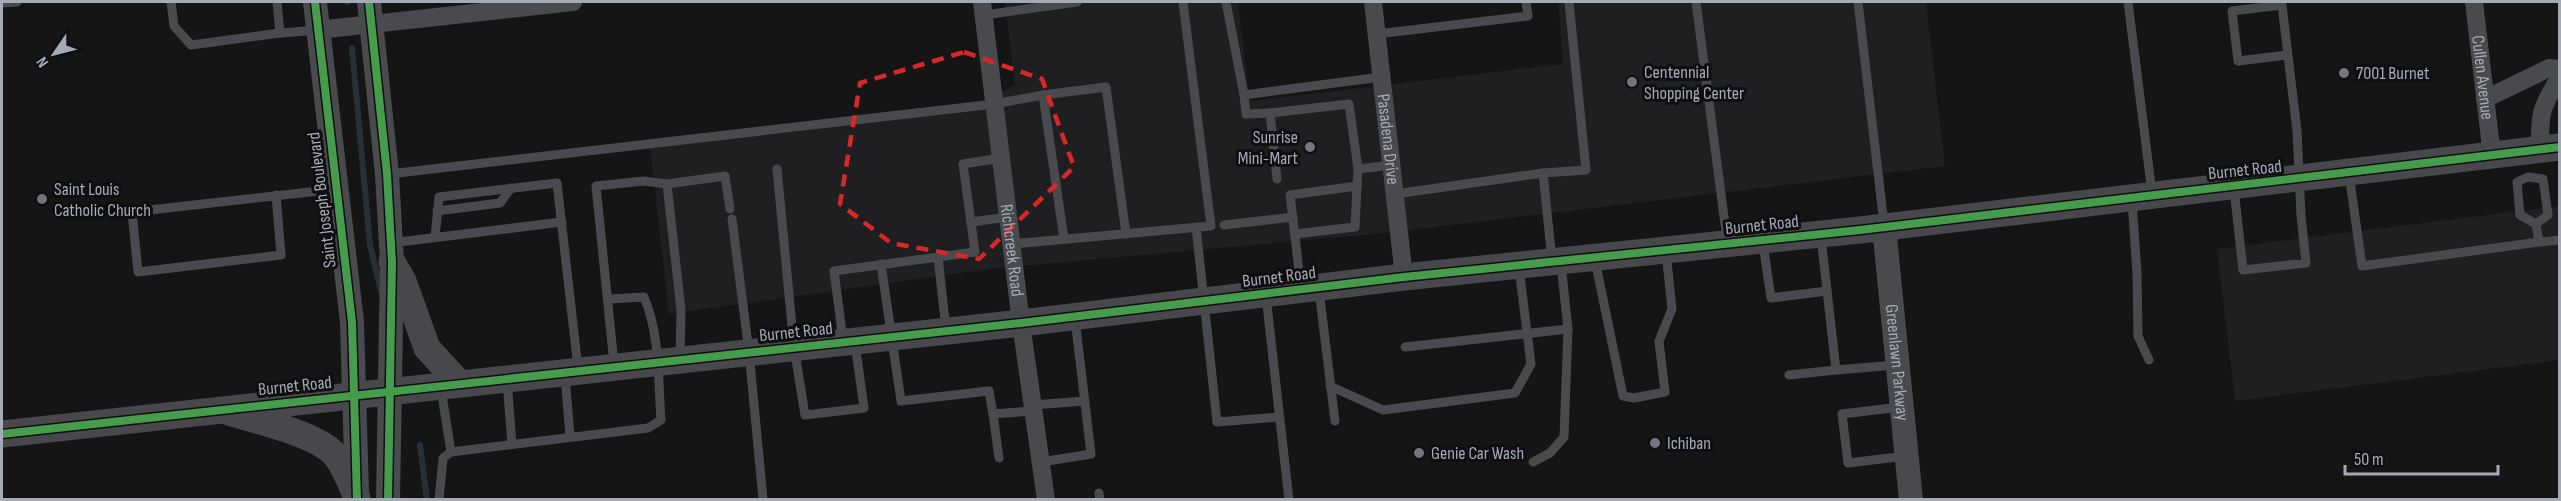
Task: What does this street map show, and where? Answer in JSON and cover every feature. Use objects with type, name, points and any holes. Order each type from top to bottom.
[{"type":"main road","name":"Burnet Road","points":[[2,434],[1021,323],[1404,277],[1884,227],[2492,156],[2534,159]]},
{"type":"main road","points":[[392,252],[427,348],[450,384]]},
{"type":"main road","points":[[220,409],[315,440],[328,448],[338,458],[357,499]]},
{"type":"street","name":"Saint Joseph Boulevard","points":[[315,2],[352,321],[352,395],[357,499]]},
{"type":"street","points":[[318,30],[370,13],[573,2]]},
{"type":"street","name":"Pasadena Drive","points":[[1373,2],[1404,277]]},
{"type":"street","name":"Cullen Avenue","points":[[2474,2],[2492,156]]},
{"type":"street","name":"Richcreek Road","points":[[983,8],[1021,323],[1046,500]]},
{"type":"street","points":[[370,13],[387,174],[392,252],[388,500]]},
{"type":"street","points":[[2485,99],[2549,68],[2559,69]]},
{"type":"street","points":[[2534,159],[2544,101],[2559,77]]},
{"type":"street","name":"Greenlawn Parkway","points":[[1884,227],[1911,500]]},
{"type":"lane","points":[[171,2],[174,26],[191,45],[318,30]]},
{"type":"lane","points":[[277,2],[280,33]]},
{"type":"lane","points":[[983,8],[1077,2]]},
{"type":"lane","points":[[1012,244],[1210,226],[1183,2]]},
{"type":"lane","points":[[1226,2],[1246,114],[1349,104],[1358,169],[1355,227],[1295,234]]},
{"type":"lane","points":[[1377,34],[1528,16],[1526,2]]},
{"type":"lane","points":[[1395,194],[1543,172],[1586,170],[1569,2]]},
{"type":"lane","points":[[1696,2],[1727,244]]},
{"type":"lane","points":[[1858,2],[1884,227]]},
{"type":"lane","points":[[2128,2],[2142,197],[2137,273],[2138,336],[2149,360]]},
{"type":"lane","points":[[2233,186],[2243,270],[2306,263],[2300,179],[2282,5],[2232,11],[2238,61],[2287,55]]},
{"type":"lane","points":[[1244,94],[1381,77]]},
{"type":"lane","points":[[387,174],[994,104],[1106,87],[1126,234]]},
{"type":"lane","points":[[1043,95],[1064,239]]},
{"type":"lane","points":[[1270,113],[1276,179]]},
{"type":"lane","points":[[777,169],[794,347],[805,415],[864,408],[834,271],[975,252],[963,164],[1001,158]]},
{"type":"lane","points":[[2534,159],[2543,179],[2548,215],[2536,224],[2520,215],[2517,182],[2534,159]]},
{"type":"lane","points":[[1358,169],[1392,165]]},
{"type":"lane","points":[[1533,462],[1550,453],[1564,437],[1568,328],[1543,172]]},
{"type":"lane","points":[[2348,173],[2362,266],[2559,240]]},
{"type":"lane","points":[[614,367],[596,186],[644,181],[667,184],[725,176],[749,352],[763,500]]},
{"type":"lane","points":[[435,237],[439,197],[557,183],[562,222],[571,371],[570,436]]},
{"type":"lane","points":[[439,500],[442,458],[451,452],[648,428],[661,420],[669,361],[681,310],[667,184]]},
{"type":"lane","points":[[1335,422],[1310,288],[1295,234],[1290,195],[1357,186]]},
{"type":"lane","points":[[276,195],[281,255],[138,272],[132,212],[276,195],[336,189]]},
{"type":"lane","points":[[971,222],[1009,217]]},
{"type":"lane","points":[[1224,225],[1293,217]]},
{"type":"lane","points":[[392,252],[435,237],[562,222]]},
{"type":"lane","points":[[2536,224],[2539,242]]},
{"type":"lane","points":[[1196,227],[1217,422],[1279,417]]},
{"type":"lane","points":[[1820,234],[1836,370]]},
{"type":"lane","points":[[1763,240],[1771,298],[1827,291]]},
{"type":"lane","points":[[1594,258],[1623,396],[1634,398],[1665,392],[1659,341],[1672,309],[1666,250]]},
{"type":"lane","points":[[938,257],[946,330]]},
{"type":"lane","points":[[880,264],[901,401],[989,391],[999,458]]},
{"type":"lane","points":[[1330,386],[1383,410],[1515,393],[1531,364],[1518,265]]},
{"type":"lane","points":[[1266,293],[1289,500]]},
{"type":"lane","points":[[609,299],[644,297],[669,361]]},
{"type":"lane","points":[[1041,462],[1091,454],[1075,316]]},
{"type":"lane","points":[[1406,347],[1528,335],[1568,328]]},
{"type":"lane","points":[[1789,375],[1898,364]]},
{"type":"lane","points":[[507,378],[512,444]]},
{"type":"lane","points":[[450,384],[451,452]]},
{"type":"lane","points":[[993,414],[1085,401]]},
{"type":"lane","points":[[1902,407],[1842,414],[1848,463],[1907,456]]},
{"type":"highlighted area","points":[[964,52],[1042,79],[1074,167],[979,259],[891,243],[840,204],[860,83]]},
{"type":"shaded area","points":[[1005,2],[1238,2],[1250,101],[1563,64],[1558,2],[1926,2],[1945,166],[1375,234],[989,269],[669,314],[650,148],[971,110],[1015,84]]},
{"type":"shaded area","points":[[2559,206],[2559,360],[2235,401],[2217,249]]},
{"type":"waterway","points":[[352,48],[370,245],[381,291]]},
{"type":"waterway","points":[[420,445],[427,500]]},
{"type":"cycle path","points":[[315,2],[352,322],[357,500]]},
{"type":"cycle path","points":[[369,2],[387,174],[392,262],[388,500]]},
{"type":"cycle path","points":[[2,434],[1021,323],[1404,277],[1860,230],[2560,147]]},
{"type":"place","name":"7001 Burnet","points":[[2344,73]]},
{"type":"place","name":"Centennial Shopping Center","points":[[1632,82]]},
{"type":"place","name":"Sunrise Mini-Mart","points":[[1310,147]]},
{"type":"place","name":"Saint Louis Catholic Church","points":[[42,199]]},
{"type":"place","name":"Ichiban","points":[[1655,443]]},
{"type":"place","name":"Genie Car Wash","points":[[1419,453]]}]
